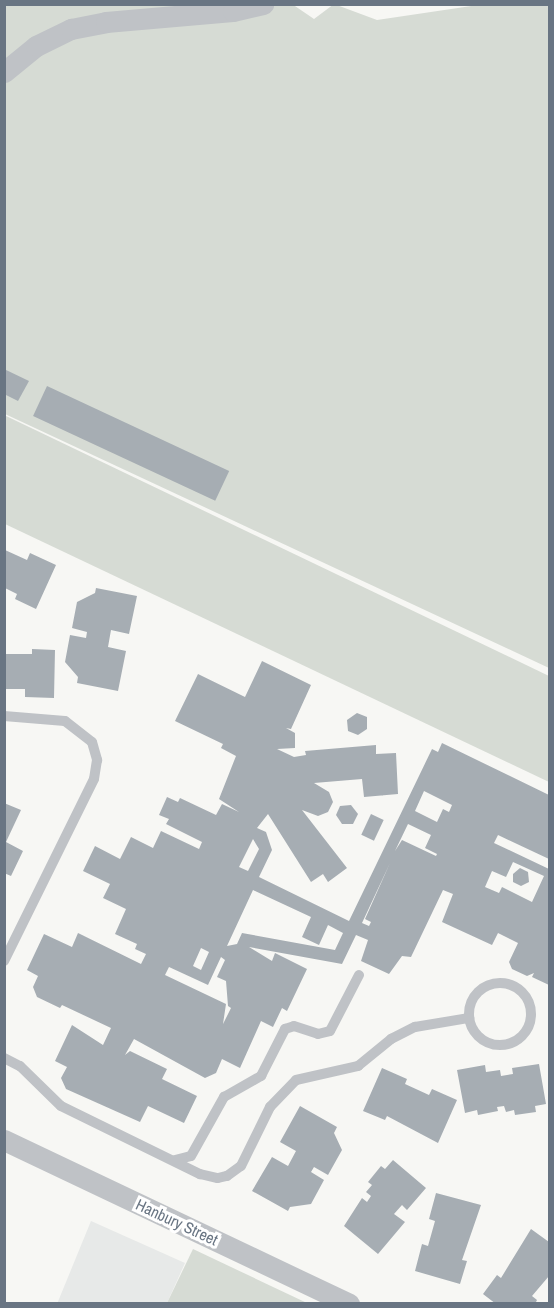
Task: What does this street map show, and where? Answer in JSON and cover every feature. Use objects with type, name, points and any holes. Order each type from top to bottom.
[{"type":"street","points":[[4,72],[36,46],[71,30],[106,22],[233,11],[263,4]]},
{"type":"street","name":"Hanbury Street","points":[[4,1140],[349,1304]]},
{"type":"lane","points":[[4,716],[65,721],[92,742],[97,760],[94,779],[4,961]]},
{"type":"lane","points":[[172,1160],[191,1156],[219,1101],[261,1076],[285,1029],[294,1026],[318,1034],[330,1031],[359,975]]},
{"type":"lane","points":[[496,983],[522,992],[531,1009],[528,1028],[514,1042],[504,1044],[485,1041],[469,1018],[472,999],[486,986],[496,983]]},
{"type":"lane","points":[[4,1058],[20,1066],[61,1106],[210,1177],[227,1176],[241,1166],[277,1098],[296,1080],[357,1066],[391,1039],[416,1027],[469,1018]]},
{"type":"shaded area","points":[[292,4],[314,19],[334,4],[377,20],[478,5],[549,5],[549,668],[5,414],[5,5]]},
{"type":"shaded area","points":[[4,415],[549,676],[549,782],[5,524]]},
{"type":"shaded area","points":[[91,1221],[185,1263],[167,1303],[57,1304]]},
{"type":"shaded area","points":[[193,1249],[307,1303],[167,1303]]},
{"type":"building","points":[[4,369],[29,381],[18,401],[4,394]]},
{"type":"building","points":[[47,386],[229,471],[215,501],[33,416]]},
{"type":"building","points":[[5,550],[27,560],[30,553],[56,565],[36,609],[15,599],[17,594],[5,588]]},
{"type":"building","points":[[96,588],[137,596],[129,634],[111,630],[108,647],[126,651],[118,691],[77,683],[78,677],[65,662],[70,635],[86,638],[87,632],[72,628],[77,602],[95,593]]},
{"type":"building","points":[[32,649],[55,650],[54,698],[25,697],[25,689],[4,689],[4,654],[32,654]]},
{"type":"building","points":[[262,661],[311,685],[291,729],[286,728],[295,733],[295,748],[277,749],[294,757],[306,755],[305,751],[376,745],[376,754],[396,753],[398,794],[364,797],[362,779],[314,783],[329,792],[333,802],[328,812],[318,816],[302,810],[347,868],[328,882],[323,874],[311,882],[268,814],[257,828],[266,832],[272,850],[259,877],[349,921],[432,749],[438,752],[442,743],[549,795],[549,859],[498,835],[494,843],[549,869],[549,985],[532,977],[534,973],[527,976],[512,969],[509,962],[518,943],[498,933],[492,945],[442,922],[453,894],[443,890],[411,957],[402,956],[389,974],[361,961],[368,940],[356,935],[342,964],[249,947],[272,961],[275,953],[307,969],[287,1011],[282,1008],[273,1027],[261,1021],[240,1068],[222,1059],[216,1073],[205,1078],[134,1039],[125,1055],[130,1051],[167,1069],[162,1079],[197,1096],[184,1123],[148,1106],[140,1122],[66,1089],[61,1078],[67,1067],[55,1061],[72,1025],[103,1045],[111,1028],[62,1005],[60,1008],[37,997],[33,987],[38,976],[27,970],[44,934],[72,947],[78,933],[141,964],[146,954],[135,949],[137,944],[115,934],[126,909],[103,898],[110,884],[83,871],[95,846],[120,859],[131,837],[153,848],[161,831],[199,849],[202,842],[166,824],[169,819],[159,815],[167,797],[178,802],[180,798],[216,815],[222,804],[239,812],[219,799],[236,756],[221,748],[223,744],[175,721],[198,674],[245,697]],"holes":[[[424,791],[452,805],[449,812],[443,809],[437,822],[415,811]],[[408,824],[431,835],[425,848],[437,854],[436,856],[402,840],[395,851]],[[253,839],[259,849],[248,871],[239,867]],[[513,862],[544,876],[532,902],[502,887],[499,893],[485,887],[492,871],[506,877]],[[390,863],[365,919],[371,922],[369,926],[362,923]],[[253,890],[311,917],[302,937],[319,945],[328,925],[343,933],[335,950],[242,933],[237,944],[227,946]],[[201,948],[209,952],[201,970],[193,966]],[[221,957],[225,960],[217,977],[226,981],[228,1006],[231,1008],[223,1024],[226,1004],[165,975],[169,967],[208,985]]]},
{"type":"building","points":[[357,713],[367,717],[367,729],[358,735],[348,731],[347,720]]},
{"type":"building","points":[[4,803],[21,810],[6,842],[23,851],[11,876],[4,873]]},
{"type":"building","points":[[351,805],[358,814],[353,824],[342,824],[336,815],[340,806]]},
{"type":"building","points":[[371,814],[384,820],[374,841],[361,835]]},
{"type":"building","points":[[520,868],[528,872],[529,882],[521,886],[513,882],[513,874]]},
{"type":"building","points":[[539,1064],[546,1104],[535,1106],[536,1112],[515,1115],[514,1110],[506,1112],[504,1106],[497,1107],[498,1111],[478,1115],[477,1110],[465,1113],[457,1070],[485,1065],[486,1072],[500,1070],[501,1076],[513,1074],[512,1068]]},
{"type":"building","points":[[382,1068],[407,1079],[405,1084],[429,1095],[432,1089],[457,1100],[438,1143],[387,1116],[385,1120],[363,1111]]},
{"type":"building","points":[[300,1106],[337,1127],[334,1133],[342,1150],[328,1175],[314,1167],[311,1172],[324,1180],[311,1204],[290,1207],[288,1211],[252,1191],[272,1157],[288,1166],[296,1151],[280,1142]]},
{"type":"building","points":[[393,1160],[426,1188],[407,1210],[402,1205],[394,1214],[405,1222],[378,1254],[344,1226],[362,1198],[367,1202],[371,1196],[366,1192],[372,1185],[368,1182],[381,1166],[385,1169]]},
{"type":"building","points":[[436,1193],[481,1205],[462,1260],[467,1261],[460,1284],[415,1271],[422,1244],[428,1246],[435,1221],[429,1219]]},
{"type":"building","points":[[531,1229],[549,1242],[549,1276],[532,1296],[537,1300],[535,1304],[496,1304],[483,1294],[497,1275],[501,1278]]}]
